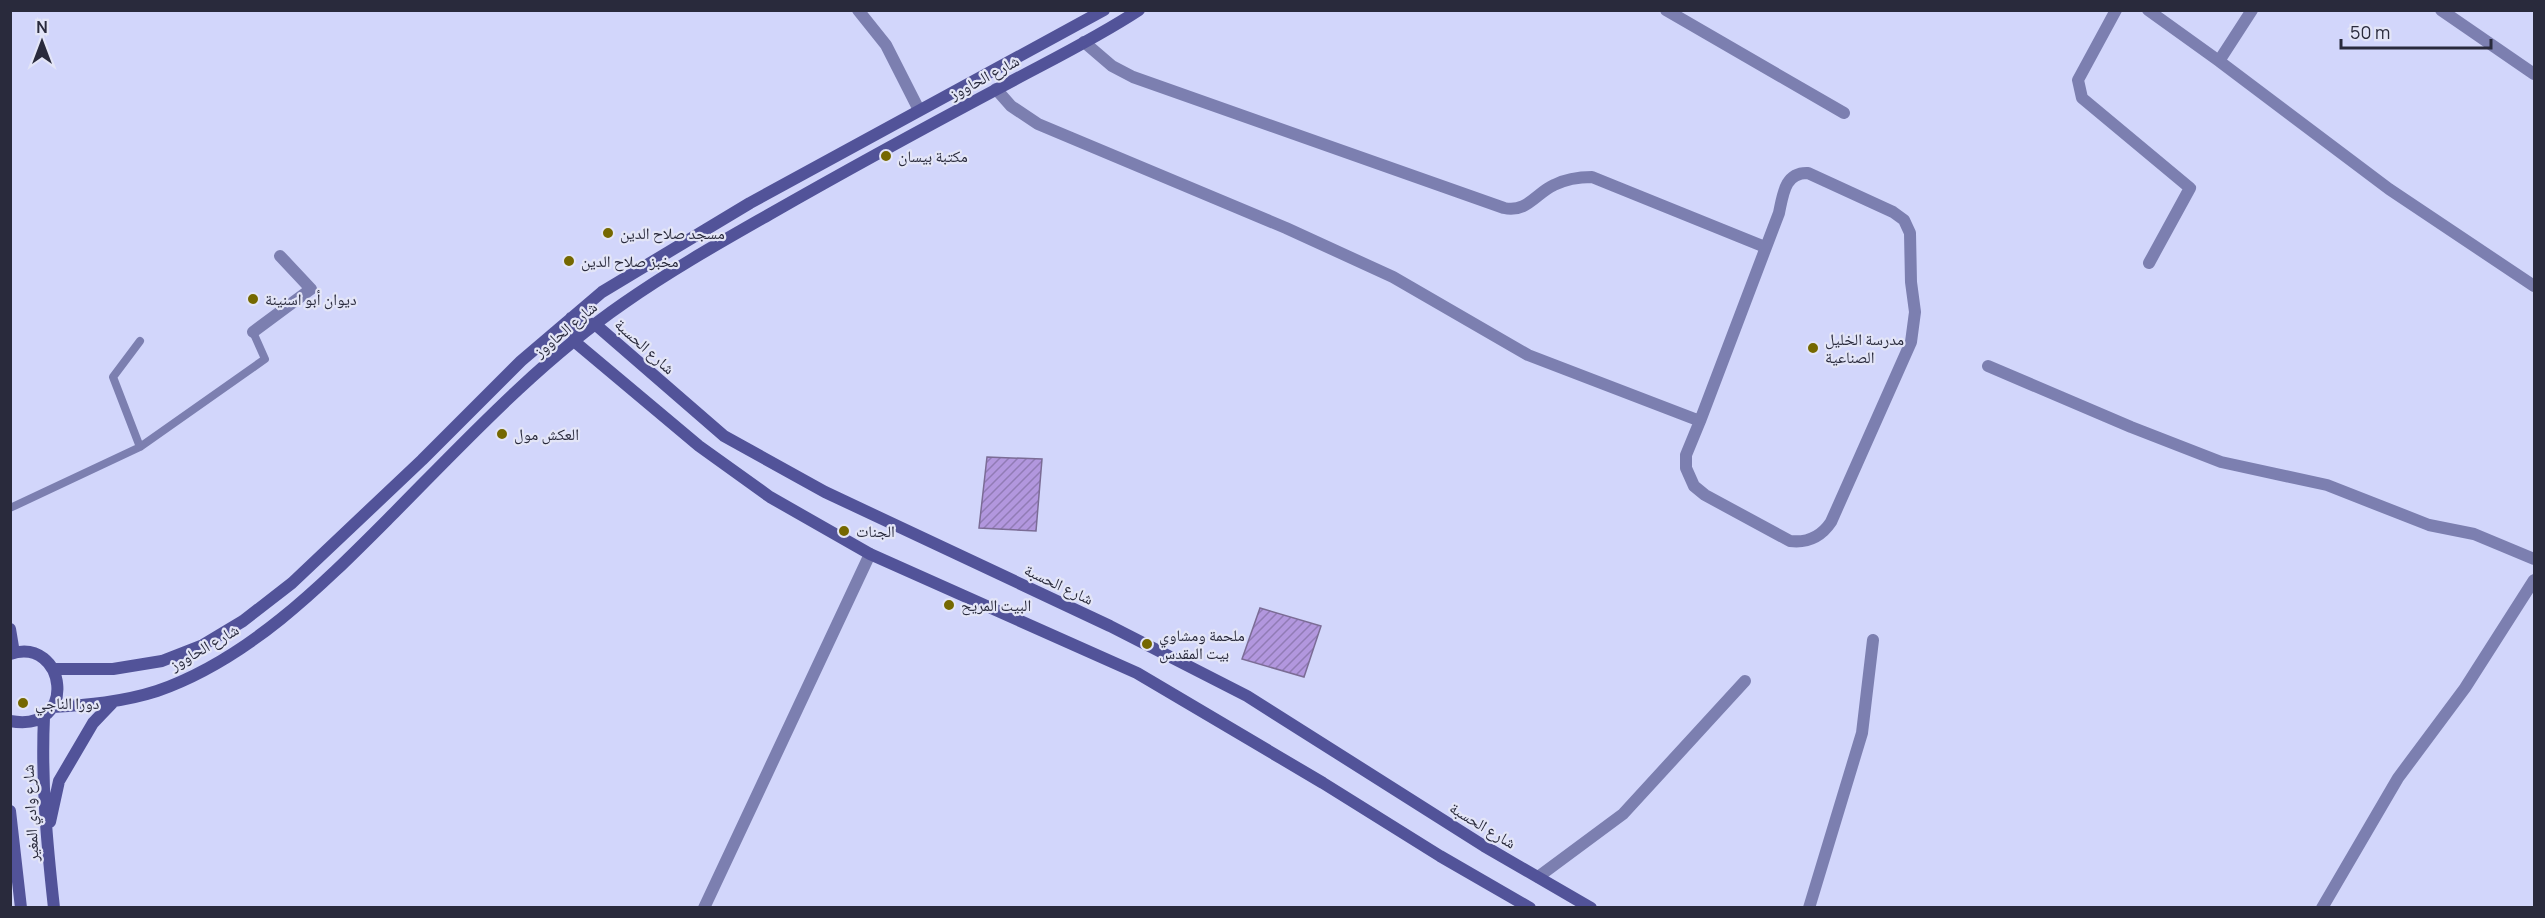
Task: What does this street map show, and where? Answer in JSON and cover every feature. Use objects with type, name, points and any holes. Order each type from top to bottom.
[{"type":"main road","name":"شارع الحاووز","points":[[53,669],[113,669],[162,661],[203,645],[243,621],[292,583],[422,460],[521,361],[602,292],[672,248],[1104,10]]},
{"type":"main road","name":"شارع الحاووز","points":[[10,721],[34,722],[48,712],[154,692],[190,678],[229,656],[272,626],[336,571],[478,428],[575,342],[622,304],[693,258],[844,171],[1139,10]]},
{"type":"main road","name":"شارع الحسبة","points":[[571,318],[596,325],[724,436],[825,492],[1110,626],[1247,696],[1484,846],[1591,908]]},
{"type":"main road","points":[[571,318],[575,342],[699,446],[770,497],[870,554],[1137,673],[1530,908]]},
{"type":"main road","points":[[10,629],[12,654],[25,652],[36,654],[46,660],[53,669]]},
{"type":"main road","name":"شارع وادي المغير","points":[[53,669],[59,688],[48,712],[42,745],[46,837],[54,908]]},
{"type":"main road","points":[[46,837],[59,781],[93,723],[114,701]]},
{"type":"main road","name":"شارع وادي المغير","points":[[10,811],[21,908]]},
{"type":"street","points":[[858,10],[886,45],[919,110]]},
{"type":"street","points":[[1666,10],[1844,113]]},
{"type":"street","points":[[2116,10],[2078,80],[2082,98],[2190,188],[2149,263]]},
{"type":"street","points":[[2148,10],[2389,189],[2535,286]]},
{"type":"street","points":[[2219,61],[2252,10]]},
{"type":"street","points":[[2441,10],[2535,74]]},
{"type":"street","points":[[1084,42],[1112,66],[1133,77],[1504,208],[1522,208],[1542,192],[1566,180],[1592,177],[1765,247]]},
{"type":"street","points":[[996,89],[1011,106],[1038,124],[1286,228],[1393,277],[1528,355],[1700,421]]},
{"type":"street","points":[[1802,173],[1808,173],[1896,213],[1904,220],[1910,233],[1911,282],[1915,312],[1911,342],[1831,522],[1822,533],[1810,539],[1790,541],[1705,495],[1694,486],[1686,468],[1686,454],[1765,247],[1779,213],[1784,187],[1791,178],[1802,173]]},
{"type":"street","points":[[253,332],[311,290],[280,256]]},
{"type":"street","points":[[1988,366],[2131,427],[2221,462],[2327,485],[2429,525],[2474,534],[2535,559]]},
{"type":"street","points":[[704,908],[870,554]]},
{"type":"street","points":[[2322,908],[2398,778],[2465,687],[2535,580]]},
{"type":"street","points":[[1809,908],[1862,733],[1873,640]]},
{"type":"street","points":[[1538,877],[1623,814],[1745,681]]},
{"type":"lane","points":[[10,508],[140,447],[265,359],[253,332]]},
{"type":"lane","points":[[140,341],[113,377],[140,447]]},
{"type":"building","points":[[987,457],[1042,459],[1036,531],[979,528]]},
{"type":"building","points":[[1260,608],[1321,626],[1304,677],[1242,659]]},
{"type":"place","name":"مكتبة بيسان","points":[[886,156]]},
{"type":"place","name":"مسجد صلاح الدين","points":[[608,233]]},
{"type":"place","name":"مخبز صلاح الدين","points":[[569,261]]},
{"type":"place","name":"ديوان أبو اسنينة","points":[[253,299]]},
{"type":"place","name":"مدرسة الخليل الصناعية","points":[[1813,348]]},
{"type":"place","name":"العكش مول","points":[[502,434]]},
{"type":"place","name":"الجنات","points":[[844,531]]},
{"type":"place","name":"البيت المريح","points":[[949,605]]},
{"type":"place","name":"ملحمة ومشاوي بيت المقدس","points":[[1147,644]]},
{"type":"place","name":"دورا الناجي","points":[[23,703]]}]
